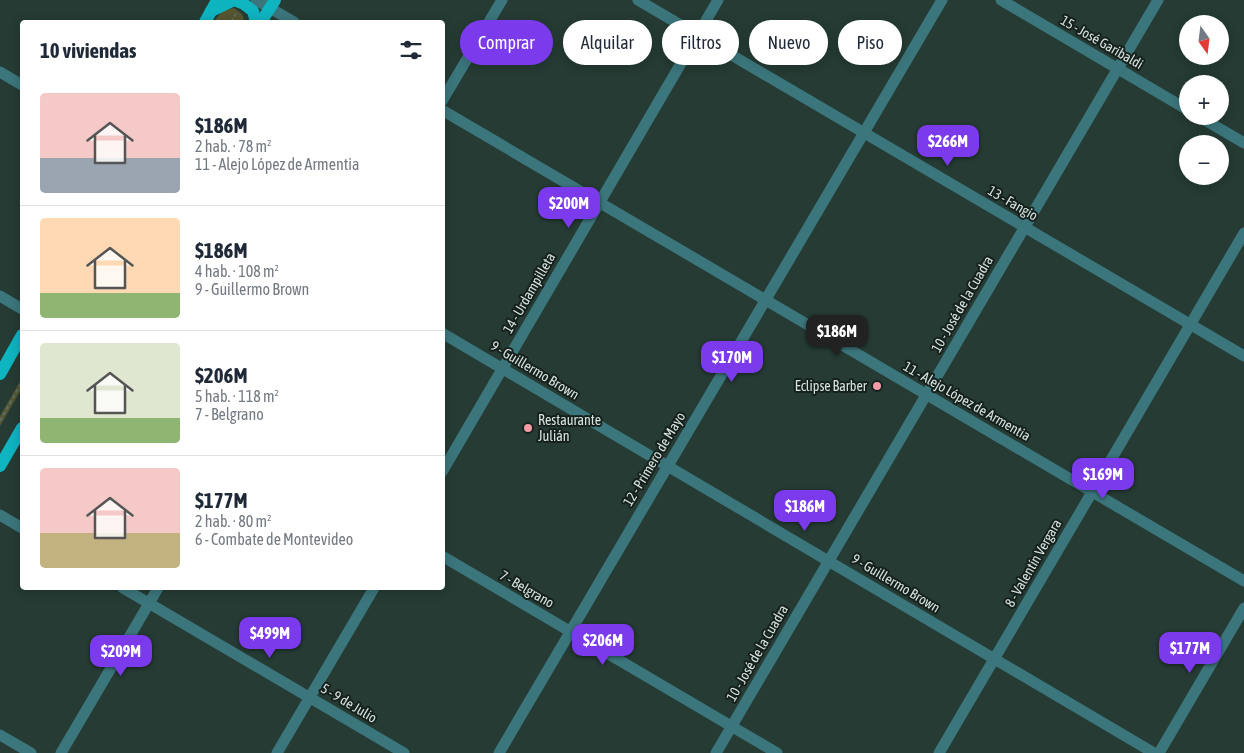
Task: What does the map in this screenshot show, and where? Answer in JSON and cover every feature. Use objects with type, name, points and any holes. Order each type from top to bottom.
[{"type":"main road","points":[[206,20],[215,6],[234,0],[244,4],[253,11],[255,20]]},
{"type":"main road","points":[[262,20],[272,4]]},
{"type":"main road","points":[[0,374],[20,340]]},
{"type":"main road","points":[[0,466],[20,431]]},
{"type":"street","points":[[256,0],[272,4],[292,20]]},
{"type":"street","points":[[445,96],[502,0]]},
{"type":"street","name":"13 - Fangio","points":[[638,0],[672,20]]},
{"type":"street","name":"14 - Urdampilleta","points":[[707,20],[718,0]]},
{"type":"street","name":"12 - Primero de Mayo","points":[[499,753],[942,0]]},
{"type":"street","name":"15 - José Garibaldi","points":[[1001,0],[1179,105]]},
{"type":"street","name":"10 - José de la Cuadra","points":[[716,753],[1158,0]]},
{"type":"street","name":"13 - Fangio","points":[[739,59],[1244,356]]},
{"type":"street","name":"14 - Urdampilleta","points":[[445,467],[680,65]]},
{"type":"street","points":[[0,72],[20,84]]},
{"type":"street","name":"11 - Alejo López de Armentia","points":[[445,112],[1244,581]]},
{"type":"street","points":[[1213,125],[1244,143]]},
{"type":"street","name":"8 - Valentín Vergara","points":[[939,753],[1244,233]]},
{"type":"street","points":[[0,296],[20,308]]},
{"type":"street","name":"9 - Guillermo Brown","points":[[445,335],[1154,753]]},
{"type":"street","points":[[0,515],[20,527]]},
{"type":"street","name":"7 - Belgrano","points":[[445,558],[777,753]]},
{"type":"street","name":"5 - 9 de Julio","points":[[126,590],[404,753]]},
{"type":"street","points":[[61,753],[157,590]]},
{"type":"street","points":[[277,753],[373,590]]},
{"type":"street","points":[[1159,753],[1244,608]]},
{"type":"street","points":[[0,735],[31,753]]},
{"type":"path","points":[[0,421],[20,386]]},
{"type":"shaded area","points":[[234,8],[242,14],[244,20],[215,20],[222,11]]},
{"type":"shaded area","points":[[20,381],[20,391],[0,426],[0,416]]},
{"type":"place","name":"Eclipse Barber","points":[[877,386]]},
{"type":"place","name":"Restaurante Julián","points":[[528,428]]}]
